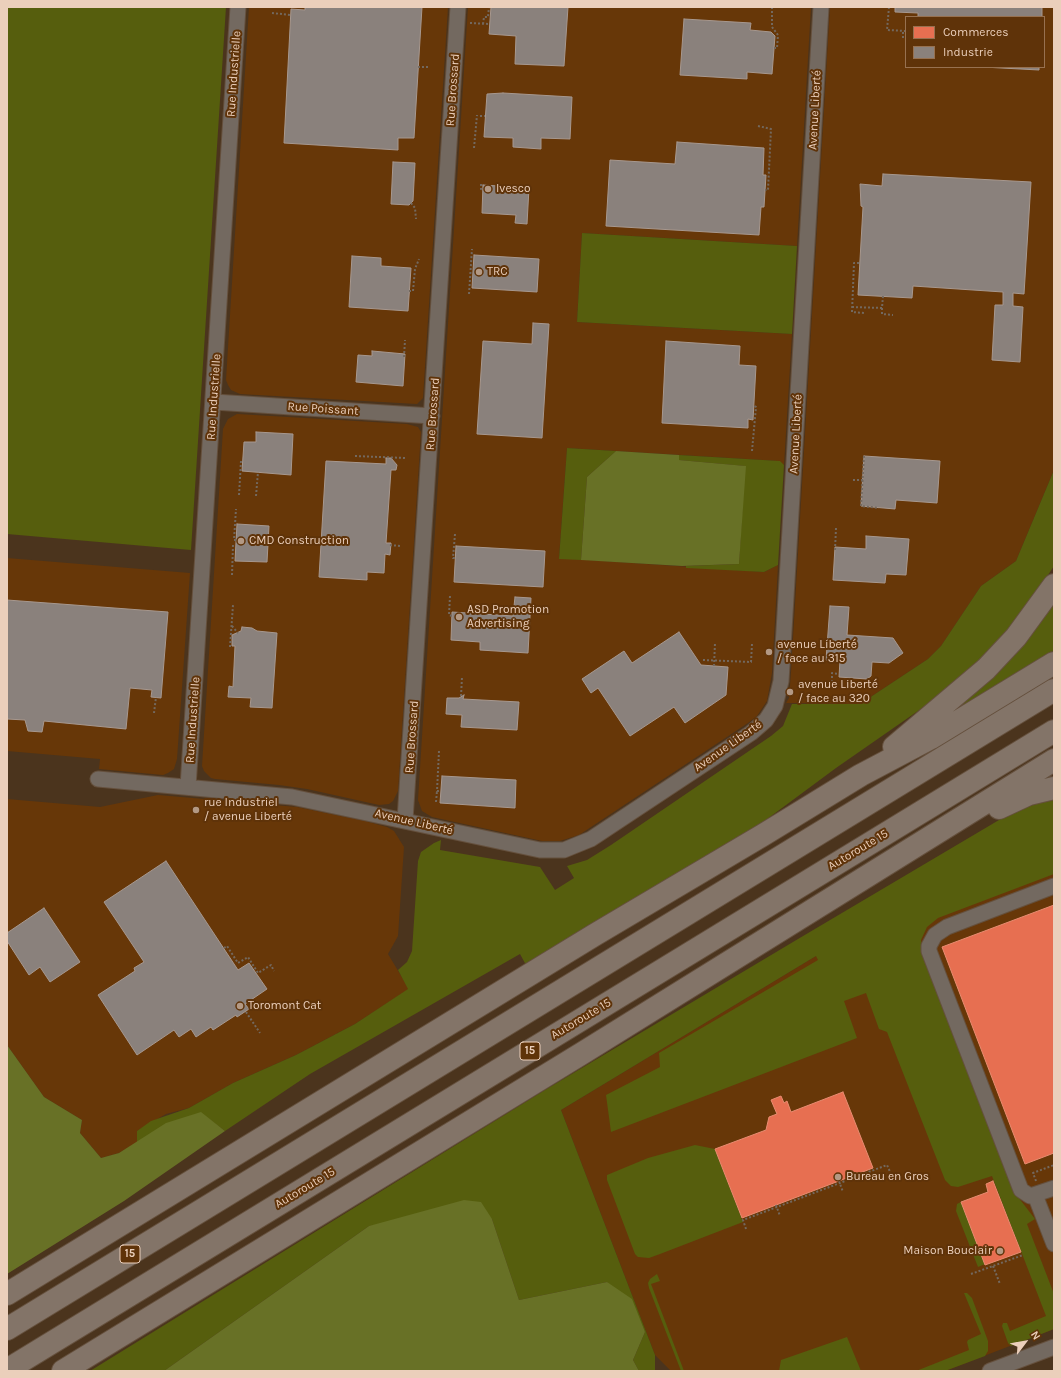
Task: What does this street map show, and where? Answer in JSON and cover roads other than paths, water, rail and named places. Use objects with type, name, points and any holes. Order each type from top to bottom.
[{"type":"highway","points":[[861,775],[986,669],[1016,637],[1054,585]]},
{"type":"highway","points":[[7,1294],[596,934],[745,846],[861,775],[931,738],[1054,663]]},
{"type":"highway","name":"15","points":[[8,1328],[1054,690]]},
{"type":"highway","name":"Autoroute 15","points":[[7,1370],[1054,731]]},
{"type":"highway","points":[[63,1371],[581,1054],[1054,760]]},
{"type":"highway","points":[[774,933],[1001,807],[1029,794],[1054,788]]},
{"type":"street","name":"Rue Industrielle","points":[[188,787],[214,402],[238,7]]},
{"type":"street","name":"Rue Brossard","points":[[405,820],[458,7]]},
{"type":"street","name":"Avenue Liberté","points":[[98,779],[292,797],[540,850],[559,851],[573,848],[591,839],[751,732],[766,720],[775,706],[781,681],[821,7]]},
{"type":"street","name":"Rue Poissant","points":[[214,402],[432,416]]},
{"type":"street","points":[[1054,886],[947,927],[935,935],[929,946],[932,960],[1021,1190],[1026,1195],[1035,1195],[1054,1188]]},
{"type":"street","points":[[1035,1195],[1054,1244]]},
{"type":"street","points":[[990,1371],[1054,1347]]},
{"type":"place","name":"Ivesco","points":[[488,189]]},
{"type":"place","name":"TRC","points":[[479,272]]},
{"type":"place","name":"CMD Construction","points":[[241,541]]},
{"type":"place","name":"ASD Promotion Advertising","points":[[459,617]]},
{"type":"place","name":"avenue Liberté / face au 315","points":[[769,652]]},
{"type":"place","name":"avenue Liberté / face au 320","points":[[790,692]]},
{"type":"place","name":"rue Industriel / avenue Liberté","points":[[196,810]]},
{"type":"place","name":"Toromont Cat","points":[[240,1006]]},
{"type":"place","name":"Bureau en Gros","points":[[838,1177]]},
{"type":"place","name":"Maison Bouclair","points":[[1000,1251]]}]
